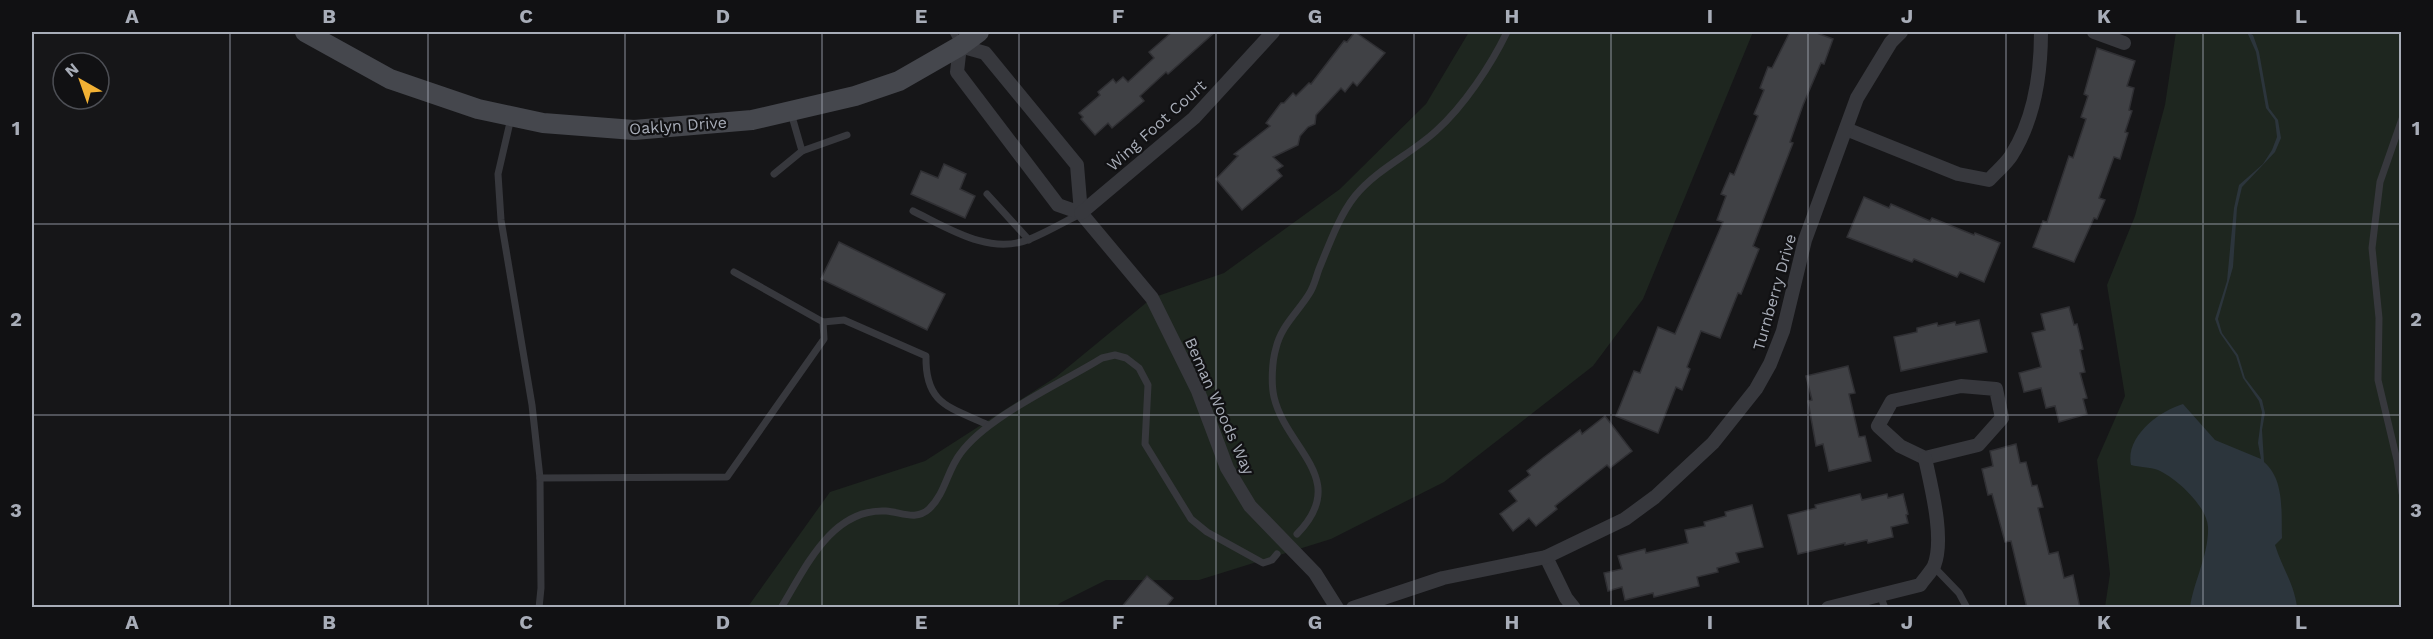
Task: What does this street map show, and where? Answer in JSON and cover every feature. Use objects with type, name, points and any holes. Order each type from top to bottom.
[{"type":"street","name":"Oaklyn Drive","points":[[305,32],[390,79],[477,109],[543,123],[634,130],[752,120],[855,96],[899,81],[956,39],[979,32]]},
{"type":"street","name":"Wing Foot Court","points":[[1081,213],[1194,118],[1273,32]]},
{"type":"street","name":"Turnberry Drive","points":[[1353,608],[1443,578],[1546,557],[1625,519],[1655,497],[1713,443],[1756,389],[1770,364],[1783,331],[1805,240],[1857,98],[1891,42],[1901,32]]},
{"type":"street","points":[[1846,129],[1958,174],[1989,180],[2010,157],[2028,122],[2041,61],[2041,32]]},
{"type":"street","points":[[2094,32],[2124,43]]},
{"type":"street","name":"Beman Woods Way","points":[[956,39],[957,72],[1058,205],[1081,213],[1152,298],[1198,391],[1227,468],[1250,506],[1315,573],[1337,608]]},
{"type":"street","points":[[956,39],[985,53],[1077,165],[1081,213]]},
{"type":"street","points":[[1961,386],[1996,389],[2002,418],[1978,445],[1925,458],[1900,446],[1878,426],[1892,401],[1961,386]]},
{"type":"street","points":[[1828,608],[1882,601],[1920,585],[1933,566],[1937,552],[1936,516],[1925,458]]},
{"type":"street","points":[[1546,557],[1566,598],[1574,608]]},
{"type":"lane","points":[[1297,534],[1310,521],[1314,512],[1317,504],[1318,482],[1308,460],[1282,417],[1274,397],[1276,348],[1284,329],[1310,293],[1341,218],[1354,197],[1370,180],[1437,130],[1490,62],[1507,32]]},
{"type":"lane","points":[[790,112],[802,151]]},
{"type":"lane","points":[[511,116],[498,174],[501,220],[532,405],[540,478],[541,588],[539,608]]},
{"type":"lane","points":[[2402,119],[2380,182],[2372,248],[2379,318],[2378,380],[2397,460],[2402,493]]},
{"type":"lane","points":[[774,174],[802,151],[848,135]]},
{"type":"lane","points":[[987,194],[1029,240]]},
{"type":"lane","points":[[913,211],[970,239],[1000,245],[1029,240],[1081,213]]},
{"type":"lane","points":[[734,272],[823,322],[844,320],[926,356],[925,374],[931,390],[940,402],[988,426]]},
{"type":"lane","points":[[540,478],[727,477],[824,339],[823,322]]},
{"type":"lane","points":[[781,608],[821,544],[832,531],[848,521],[877,512],[917,516],[928,510],[940,495],[959,454],[988,426],[1102,358],[1115,354],[1126,358],[1139,368],[1148,385],[1145,444],[1191,519],[1207,532],[1263,563],[1272,560],[1277,554]]},
{"type":"lane","points":[[1933,566],[1959,593],[1967,608]]},
{"type":"shaded area","points":[[1469,32],[1753,32],[1643,299],[1593,366],[1444,482],[1331,539],[1199,580],[1106,580],[1056,607],[747,608],[830,492],[925,461],[1056,377],[1152,298],[1224,273],[1340,189],[1426,104]]},
{"type":"shaded area","points":[[2176,32],[2401,32],[2401,607],[2105,607],[2110,574],[2097,460],[2125,396],[2107,285],[2135,216],[2165,105]]},
{"type":"shaded area","points":[[2247,32],[2253,35],[2259,52],[2269,108],[2278,120],[2281,138],[2275,152],[2242,187],[2237,208],[2233,267],[2218,319],[2222,333],[2238,355],[2245,378],[2262,400],[2265,413],[2262,430],[2264,462],[2276,478],[2281,507],[2282,538],[2275,545],[2293,590],[2297,607],[2190,607],[2208,537],[2206,519],[2196,502],[2173,479],[2152,468],[2131,465],[2131,455],[2138,435],[2154,419],[2183,404],[2215,440],[2261,459],[2258,443],[2262,412],[2259,401],[2243,378],[2236,356],[2220,333],[2215,319],[2227,281],[2234,208],[2239,185],[2263,164],[2277,137],[2275,120],[2266,108],[2256,52]]},
{"type":"building","points":[[1172,32],[1215,32],[1140,96],[1144,101],[1112,128],[1108,123],[1095,135],[1081,119],[1083,117],[1079,113],[1100,95],[1098,92],[1113,79],[1116,83],[1123,77],[1128,82],[1154,58],[1149,52]]},
{"type":"building","points":[[1355,32],[1385,53],[1357,86],[1353,82],[1345,92],[1341,88],[1316,115],[1315,124],[1308,127],[1300,136],[1298,145],[1273,157],[1283,166],[1277,170],[1282,176],[1242,210],[1216,179],[1238,156],[1234,154],[1270,126],[1266,123],[1281,103],[1284,103],[1293,93],[1296,96],[1309,83],[1311,84],[1344,41],[1347,42]]},
{"type":"building","points":[[1790,32],[1814,32],[1833,39],[1824,64],[1821,63],[1803,105],[1790,142],[1793,143],[1753,246],[1759,249],[1741,294],[1738,293],[1720,338],[1701,331],[1687,367],[1690,369],[1682,390],[1676,387],[1658,433],[1616,416],[1634,371],[1640,373],[1658,327],[1675,334],[1723,222],[1717,220],[1726,196],[1721,194],[1730,173],[1734,175],[1758,116],[1754,114],[1764,90],[1760,88],[1768,67],[1772,68]]},
{"type":"building","points":[[2097,48],[2135,61],[2127,86],[2134,88],[2129,110],[2132,111],[2120,159],[2114,157],[2099,198],[2105,200],[2074,262],[2033,247],[2043,221],[2047,222],[2069,156],[2073,158],[2086,119],[2081,117],[2088,96],[2084,94]]},
{"type":"building","points":[[944,164],[966,174],[960,189],[975,196],[965,218],[911,194],[921,171],[938,178]]},
{"type":"building","points":[[1864,197],[1889,208],[1891,204],[1930,221],[1932,218],[2000,243],[1984,282],[1960,272],[1957,277],[1914,259],[1912,262],[1847,237]]},
{"type":"building","points":[[839,242],[945,294],[927,330],[821,279]]},
{"type":"building","points":[[2069,307],[2074,325],[2077,324],[2083,349],[2080,350],[2085,372],[2080,373],[2087,398],[2083,399],[2087,414],[2059,422],[2055,406],[2046,408],[2041,388],[2024,392],[2019,373],[2041,367],[2032,333],[2045,330],[2041,314]]},
{"type":"building","points":[[1979,320],[1987,352],[1901,371],[1894,337],[1917,332],[1917,328],[1937,323],[1938,326],[1955,322],[1956,325]]},
{"type":"building","points":[[1848,366],[1855,393],[1849,394],[1859,437],[1865,436],[1871,461],[1829,471],[1823,444],[1816,446],[1808,401],[1812,400],[1806,376]]},
{"type":"building","points":[[1605,416],[1632,451],[1610,468],[1607,465],[1589,479],[1555,506],[1557,509],[1536,526],[1529,518],[1513,531],[1500,514],[1517,501],[1509,491],[1530,475],[1527,471],[1543,458],[1580,430],[1582,434]]},
{"type":"building","points":[[2016,444],[2020,463],[2026,462],[2032,486],[2037,485],[2043,507],[2038,508],[2049,554],[2058,552],[2064,578],[2073,575],[2080,608],[2027,608],[2011,541],[2005,542],[1992,494],[1988,495],[1982,469],[1993,466],[1990,451]]},
{"type":"building","points":[[1860,494],[1862,500],[1887,494],[1888,498],[1903,494],[1908,523],[1891,527],[1893,537],[1868,543],[1867,540],[1845,545],[1845,543],[1798,554],[1788,515],[1816,508],[1815,505]]},
{"type":"building","points":[[1752,505],[1763,547],[1736,553],[1739,562],[1717,568],[1718,572],[1697,577],[1699,586],[1654,597],[1653,593],[1625,600],[1622,587],[1608,591],[1604,573],[1622,569],[1618,556],[1645,549],[1646,553],[1688,543],[1685,530],[1705,526],[1704,522],[1726,516],[1725,512]]},
{"type":"building","points":[[1147,576],[1173,598],[1165,608],[1121,608]]}]
